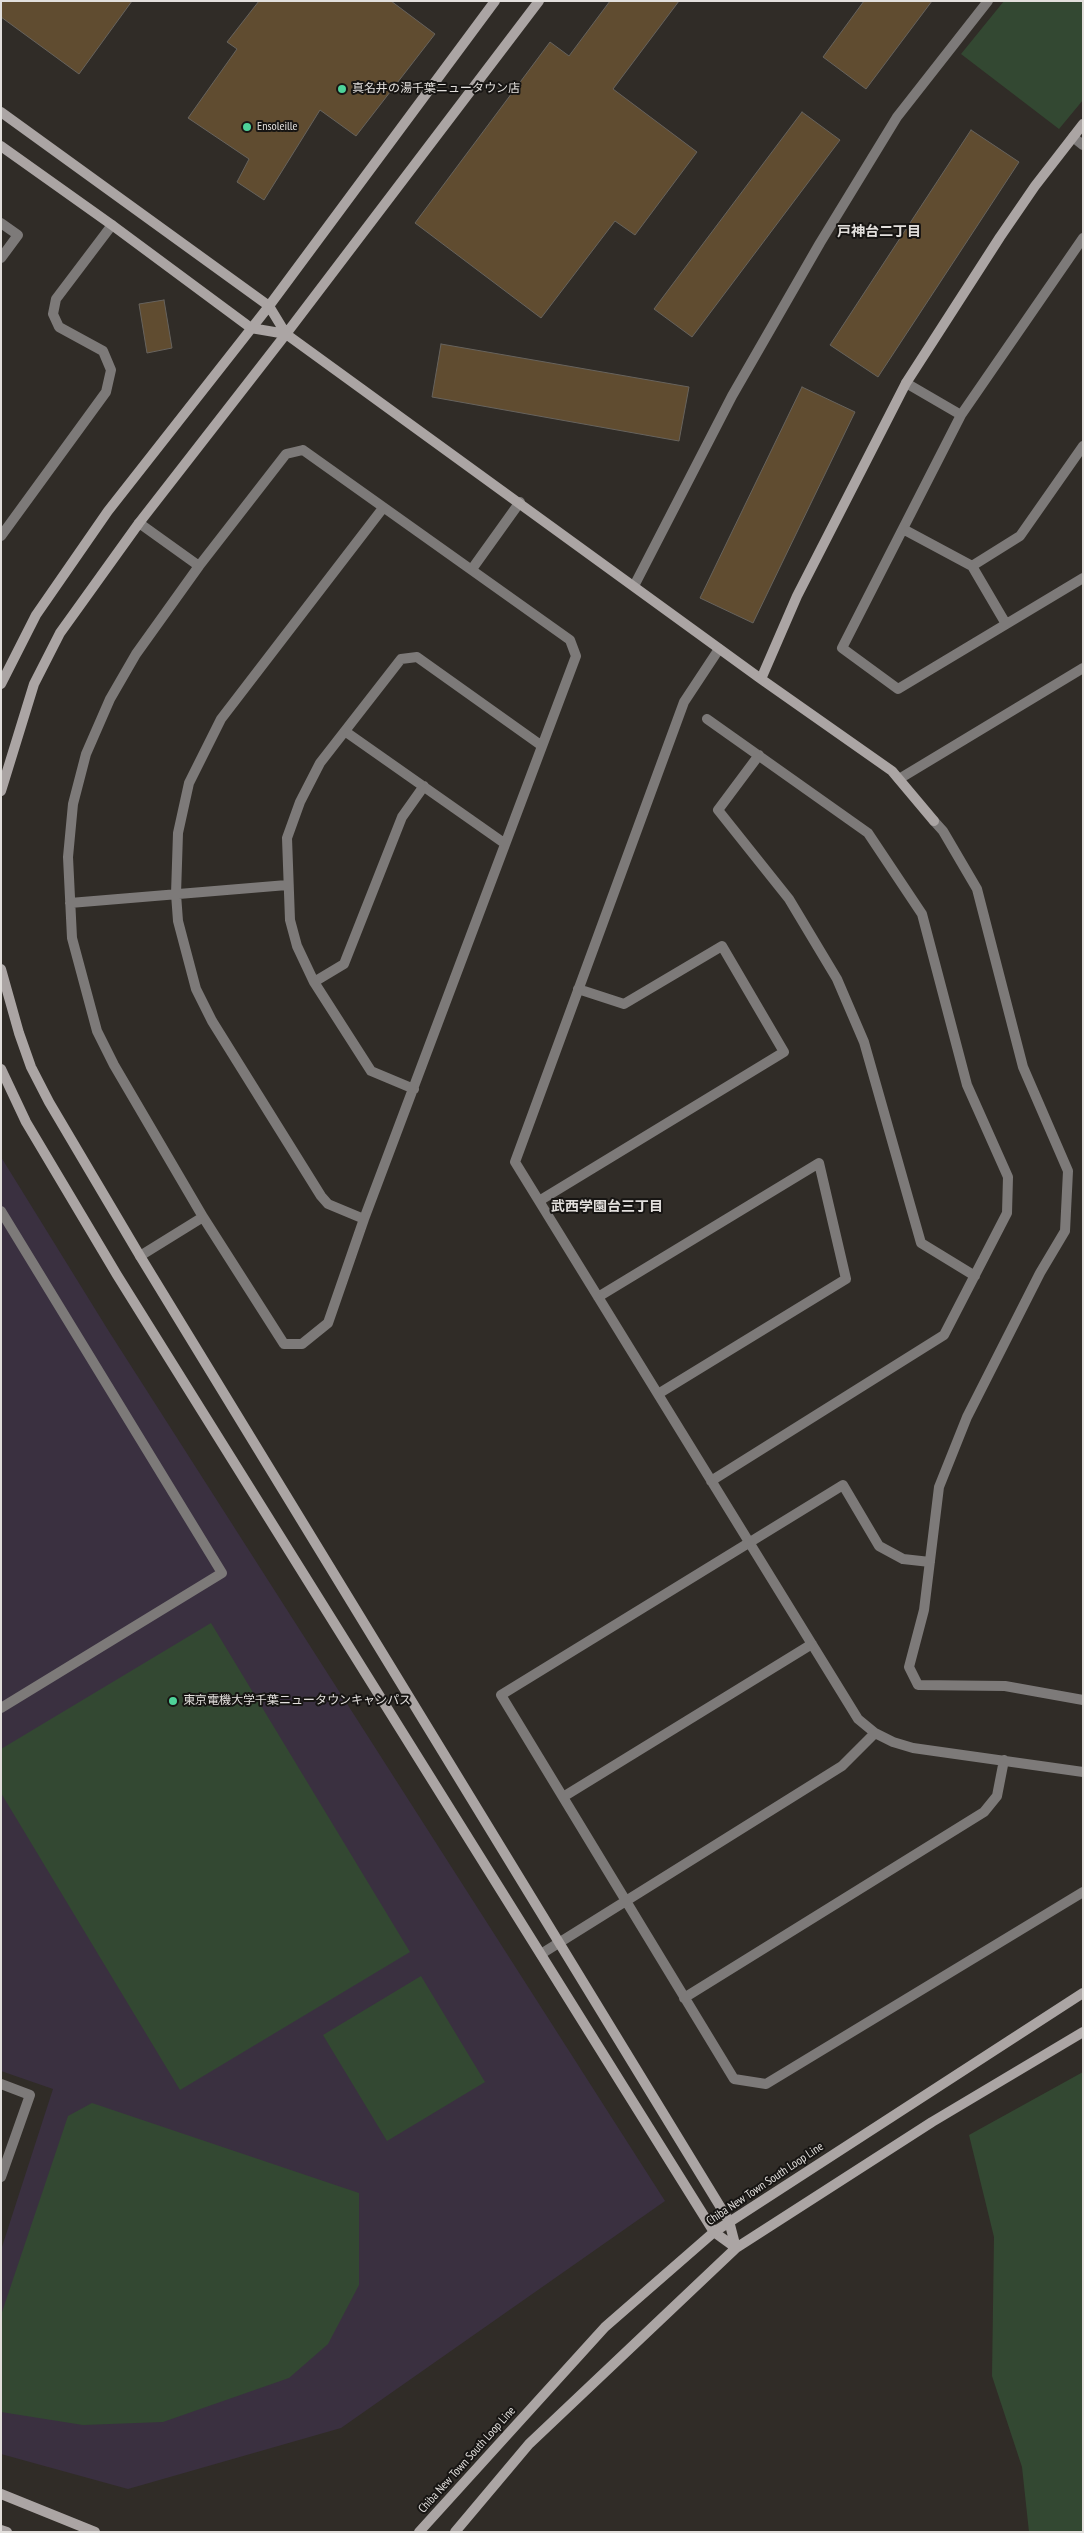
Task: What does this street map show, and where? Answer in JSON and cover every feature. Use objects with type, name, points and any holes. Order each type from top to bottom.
[{"type":"street","points":[[1,684],[36,615],[108,511],[269,306],[495,1]]},
{"type":"street","points":[[1,790],[34,684],[60,633],[139,523],[286,334],[539,1]]},
{"type":"street","points":[[634,586],[732,396],[820,243],[898,117],[988,1]]},
{"type":"street","points":[[1,112],[269,306],[286,334],[520,502],[761,679],[892,771],[943,831],[977,889],[1023,1067],[1068,1171],[1065,1231],[1040,1273],[967,1417],[939,1487],[924,1610],[909,1666],[918,1684],[1005,1686],[1083,1700]]},
{"type":"street","points":[[761,679],[797,596],[906,384],[1000,237],[1035,186],[1083,124]]},
{"type":"street","points":[[1073,137],[1083,145]]},
{"type":"street","points":[[1,146],[251,328],[286,334]]},
{"type":"street","points":[[1,223],[18,235],[1,258]]},
{"type":"street","points":[[1,536],[106,392],[111,370],[103,351],[59,327],[53,314],[56,299],[112,225]]},
{"type":"street","points":[[1083,238],[962,415],[842,648],[898,689],[1083,578]]},
{"type":"street","points":[[906,384],[962,415]]},
{"type":"street","points":[[972,566],[1020,536],[1083,446]]},
{"type":"street","points":[[304,450],[383,508],[472,569],[570,640],[576,656],[364,1219],[328,1323],[302,1344],[284,1344],[203,1217],[114,1064],[98,1031],[83,986],[72,938],[68,857],[73,804],[86,754],[110,699],[136,654],[199,566],[286,454],[304,450]]},
{"type":"street","points":[[472,569],[520,502]]},
{"type":"street","points":[[364,1219],[328,1204],[321,1196],[212,1021],[196,988],[178,921],[176,894],[178,833],[189,783],[221,719],[383,508]]},
{"type":"street","points":[[139,523],[199,566]]},
{"type":"street","points":[[903,528],[972,566],[1006,624]]},
{"type":"street","points":[[719,648],[684,702],[515,1162],[858,1719],[874,1733],[893,1742],[913,1748],[1083,1772]]},
{"type":"street","points":[[414,1089],[371,1071],[314,982],[297,946],[290,920],[287,885],[287,838],[300,802],[320,763],[401,659],[417,657],[542,746]]},
{"type":"street","points":[[899,779],[1083,668]]},
{"type":"street","points":[[707,718],[868,833],[922,914],[967,1085],[1008,1178],[1007,1213],[944,1335],[711,1481]]},
{"type":"street","points":[[346,732],[504,843]]},
{"type":"street","points":[[759,755],[718,810],[789,899],[838,979],[864,1042],[921,1244],[975,1276]]},
{"type":"street","points":[[314,982],[344,964],[402,817],[424,786]]},
{"type":"street","points":[[70,903],[287,885]]},
{"type":"street","points":[[539,1201],[784,1052],[722,946],[624,1004],[578,989]]},
{"type":"street","points":[[1,969],[19,1033],[31,1067],[48,1102],[729,2221],[736,2248]]},
{"type":"street","points":[[1,1069],[26,1122],[117,1275],[714,2232],[736,2248]]},
{"type":"street","points":[[598,1297],[819,1163],[846,1279],[658,1394]]},
{"type":"street","points":[[1,1211],[222,1573],[1,1708]]},
{"type":"street","points":[[140,1256],[203,1217]]},
{"type":"street","points":[[930,1562],[903,1559],[880,1546],[843,1486],[501,1695],[734,2080],[766,2084],[1083,1892]]},
{"type":"street","points":[[563,1797],[812,1644]]},
{"type":"street","points":[[541,1954],[842,1766],[874,1733]]},
{"type":"street","points":[[684,1998],[984,1812],[997,1796],[1004,1760]]},
{"type":"street","name":"Chiba New Town South Loop Line","points":[[419,2532],[605,2327],[714,2232],[1083,1993]]},
{"type":"street","points":[[455,2532],[529,2444],[736,2248],[932,2122],[1083,2032]]},
{"type":"street","points":[[1,2084],[30,2095],[1,2177]]},
{"type":"street","points":[[1,2494],[95,2532]]},
{"type":"street","points":[[1,2530],[7,2532]]},
{"type":"shaded area","name":"東京電機大学千葉ニュータウンキャンパス","points":[[1,1157],[108,1330],[665,2201],[341,2428],[128,2489],[1,2454],[1,2250],[53,2089],[1,2071]]},
{"type":"green space","points":[[1004,1],[1083,1],[1083,100],[1059,129],[961,54]]},
{"type":"green space","points":[[211,1623],[410,1952],[180,2090],[1,1793],[1,1749]]},
{"type":"green space","points":[[421,1976],[485,2082],[387,2141],[323,2035]]},
{"type":"green space","points":[[1083,2072],[1083,2532],[1029,2532],[1022,2467],[992,2376],[994,2237],[969,2135]]},
{"type":"green space","points":[[92,2103],[359,2193],[359,2285],[328,2344],[289,2378],[163,2422],[83,2425],[1,2412],[1,2315],[68,2116]]},
{"type":"building","points":[[1,1],[132,1],[79,74],[1,17]]},
{"type":"building","name":"真名井の湯千葉ニュータウン店","points":[[259,1],[391,1],[435,34],[356,136],[320,110],[264,200],[237,182],[249,159],[188,118],[237,49],[227,42]]},
{"type":"building","points":[[610,1],[679,1],[613,89],[697,152],[635,235],[615,221],[541,318],[415,223],[550,42],[569,56]]},
{"type":"building","points":[[864,1],[932,1],[866,89],[823,57]]},
{"type":"building","points":[[802,112],[840,140],[692,337],[654,309]]},
{"type":"building","points":[[971,130],[1019,162],[878,377],[830,345]]},
{"type":"building","points":[[164,300],[172,348],[147,353],[139,304]]},
{"type":"building","points":[[441,344],[689,387],[679,441],[432,397]]},
{"type":"building","points":[[802,387],[855,412],[753,623],[700,598]]},
{"type":"place","name":"真名井の湯千葉ニュータウン店","points":[[342,89]]},
{"type":"place","name":"Ensoleille","points":[[247,127]]},
{"type":"place","name":"東京電機大学千葉ニュータウンキャンパス","points":[[173,1701]]},
{"type":"district","name":"戸神台二丁目","points":[[879,232]]},
{"type":"district","name":"武西学園台三丁目","points":[[607,1207]]}]
